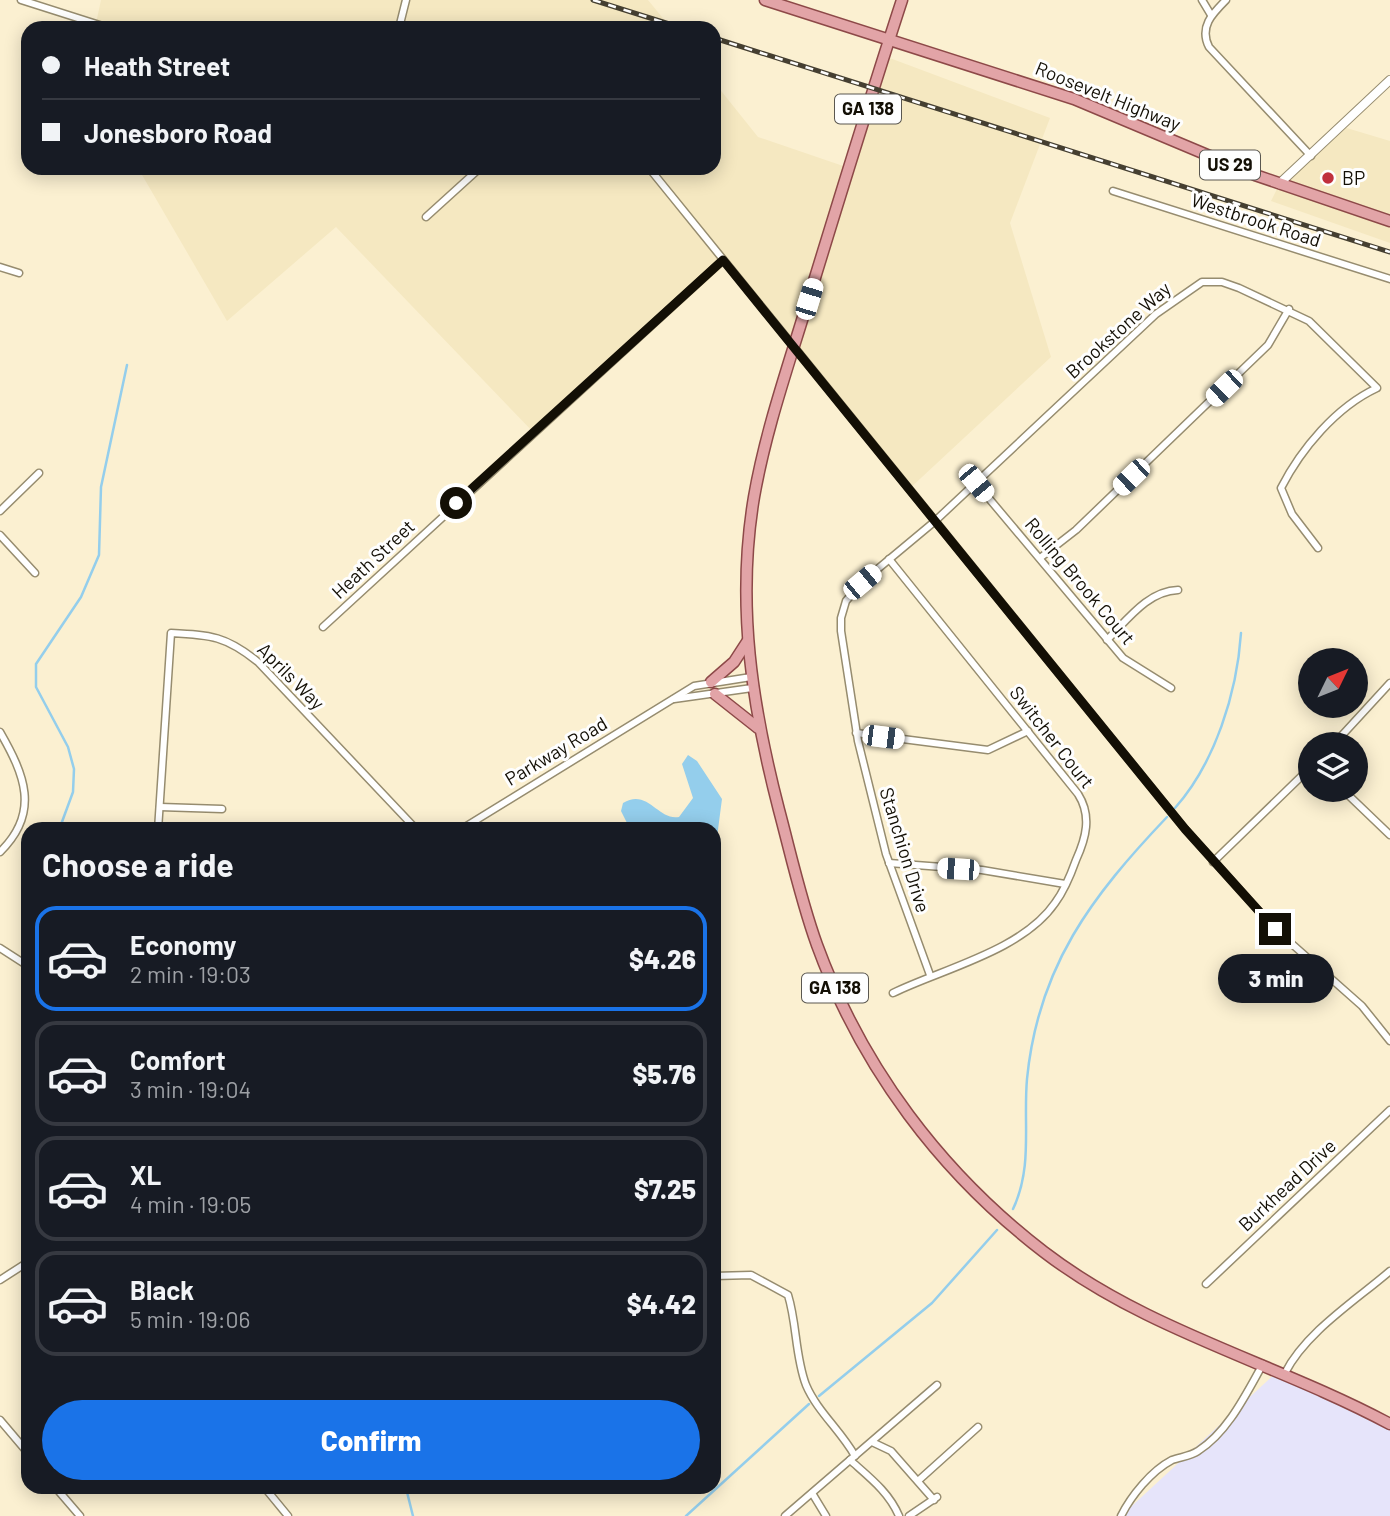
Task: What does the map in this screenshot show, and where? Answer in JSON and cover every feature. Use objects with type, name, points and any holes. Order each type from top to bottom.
[{"type":"main road","name":"US 29","points":[[765,0],[889,40]]},
{"type":"main road","points":[[889,40],[902,0]]},
{"type":"main road","name":"Roosevelt Highway","points":[[889,40],[1074,99],[1279,184],[1390,221]]},
{"type":"main road","name":"GA 138","points":[[889,40],[766,438],[754,498],[747,569],[747,642],[758,728],[802,897],[828,974],[875,1067],[929,1142],[1004,1219],[1085,1280],[1131,1307],[1285,1373],[1390,1423]]},
{"type":"main road","points":[[747,642],[713,688],[758,728]]},
{"type":"street","points":[[21,0],[87,21]]},
{"type":"street","points":[[401,21],[406,0]]},
{"type":"street","points":[[1202,0],[1211,15]]},
{"type":"street","points":[[1226,0],[1211,15],[1204,35],[1209,47],[1311,156]]},
{"type":"street","points":[[1279,184],[1390,80]]},
{"type":"street","points":[[426,218],[472,175]]},
{"type":"street","points":[[655,175],[1213,862],[1275,929],[1362,1006],[1390,1041]]},
{"type":"street","name":"Westbrook Road","points":[[1113,191],[1390,279]]},
{"type":"street","name":"Heath Street","points":[[323,627],[723,260]]},
{"type":"street","points":[[0,267],[19,273]]},
{"type":"street","name":"Brookstone Way","points":[[934,522],[1156,314],[1202,282],[1222,282],[1289,309],[1308,320],[1377,388],[1360,396],[1302,451],[1281,488],[1292,514],[1318,548]]},
{"type":"street","points":[[1040,558],[1076,530],[1268,345],[1289,309]]},
{"type":"street","points":[[0,511],[39,473]]},
{"type":"street","name":"Rolling Brook Court","points":[[976,483],[1123,658],[1171,688]]},
{"type":"street","name":"Stanchion Drive","points":[[930,975],[889,863],[856,733],[841,618],[854,590],[934,522]]},
{"type":"street","points":[[0,535],[35,573]]},
{"type":"street","name":"Switcher Court","points":[[889,559],[1078,794],[1085,810],[1085,839],[1055,904],[1044,915],[995,951],[930,975],[893,993]]},
{"type":"street","points":[[1107,640],[1147,600],[1162,590],[1178,590]]},
{"type":"street","name":"Aprils Way","points":[[159,822],[171,634],[202,635],[233,642],[258,662],[409,822]]},
{"type":"street","name":"Parkway Road","points":[[669,700],[713,688],[751,682]]},
{"type":"street","name":"Parkway Road","points":[[473,822],[694,686],[713,688],[751,682]]},
{"type":"street","points":[[1345,732],[1390,684]]},
{"type":"street","points":[[856,733],[988,750],[1028,731]]},
{"type":"street","points":[[0,732],[22,773],[26,798],[20,824],[0,852]]},
{"type":"street","points":[[1213,862],[1298,780]]},
{"type":"street","points":[[1356,802],[1390,835]]},
{"type":"street","points":[[160,807],[222,809]]},
{"type":"street","points":[[889,863],[982,870],[1065,884]]},
{"type":"street","points":[[0,948],[21,962]]},
{"type":"street","name":"Burkhead Drive","points":[[1206,1284],[1390,1110]]},
{"type":"street","points":[[0,1280],[21,1266]]},
{"type":"street","points":[[1285,1373],[1293,1358],[1314,1337],[1390,1271]]},
{"type":"street","points":[[721,1276],[751,1275],[788,1295],[795,1317],[801,1370],[807,1388],[853,1458],[894,1503],[899,1516]]},
{"type":"street","points":[[1121,1516],[1156,1471],[1172,1461],[1197,1452],[1215,1435],[1241,1404],[1263,1364]]},
{"type":"street","points":[[785,1516],[937,1385]]},
{"type":"street","points":[[0,1420],[21,1446]]},
{"type":"street","points":[[919,1480],[978,1427]]},
{"type":"street","points":[[872,1441],[891,1451],[936,1498],[909,1516]]},
{"type":"street","points":[[812,1493],[826,1516]]},
{"type":"street","points":[[61,1494],[79,1516]]},
{"type":"street","points":[[270,1494],[288,1516]]},
{"type":"street","points":[[924,1506],[927,1516]]},
{"type":"shaded area","points":[[101,0],[648,0],[665,21],[96,21]]},
{"type":"shaded area","points":[[887,57],[1050,118],[1010,223],[1051,357],[907,491],[803,358],[724,266],[536,435],[336,227],[227,321],[142,175],[721,175],[721,91],[758,137],[849,168]]},
{"type":"shaded area","points":[[1340,126],[1390,141],[1390,243],[1271,201],[1281,181]]},
{"type":"shaded area","points":[[1280,1369],[1390,1426],[1390,1516],[1121,1516]]},
{"type":"water","points":[[688,755],[697,761],[722,799],[719,822],[626,822],[621,811],[623,803],[632,799],[646,802],[672,817],[679,817],[693,798],[682,764]]},
{"type":"waterway","points":[[62,822],[73,792],[74,769],[68,747],[36,687],[36,664],[81,597],[99,555],[101,487],[127,365]]},
{"type":"waterway","points":[[1175,808],[1202,770],[1222,726],[1235,679],[1241,633]]},
{"type":"waterway","points":[[1013,1209],[1025,1161],[1027,1079],[1033,1039],[1056,967],[1073,935],[1115,875],[1167,817]]},
{"type":"waterway","points":[[819,1396],[932,1303],[997,1230]]},
{"type":"waterway","points":[[721,1484],[809,1404]]},
{"type":"waterway","points":[[408,1494],[413,1516]]},
{"type":"waterway","points":[[686,1516],[710,1494]]},
{"type":"railway","points":[[593,0],[660,21]]},
{"type":"railway","points":[[721,40],[1390,252]]},
{"type":"place","name":"BP","points":[[1328,178]]},
{"type":"route","points":[[456,503],[723,260],[1185,829],[1275,929]]}]
